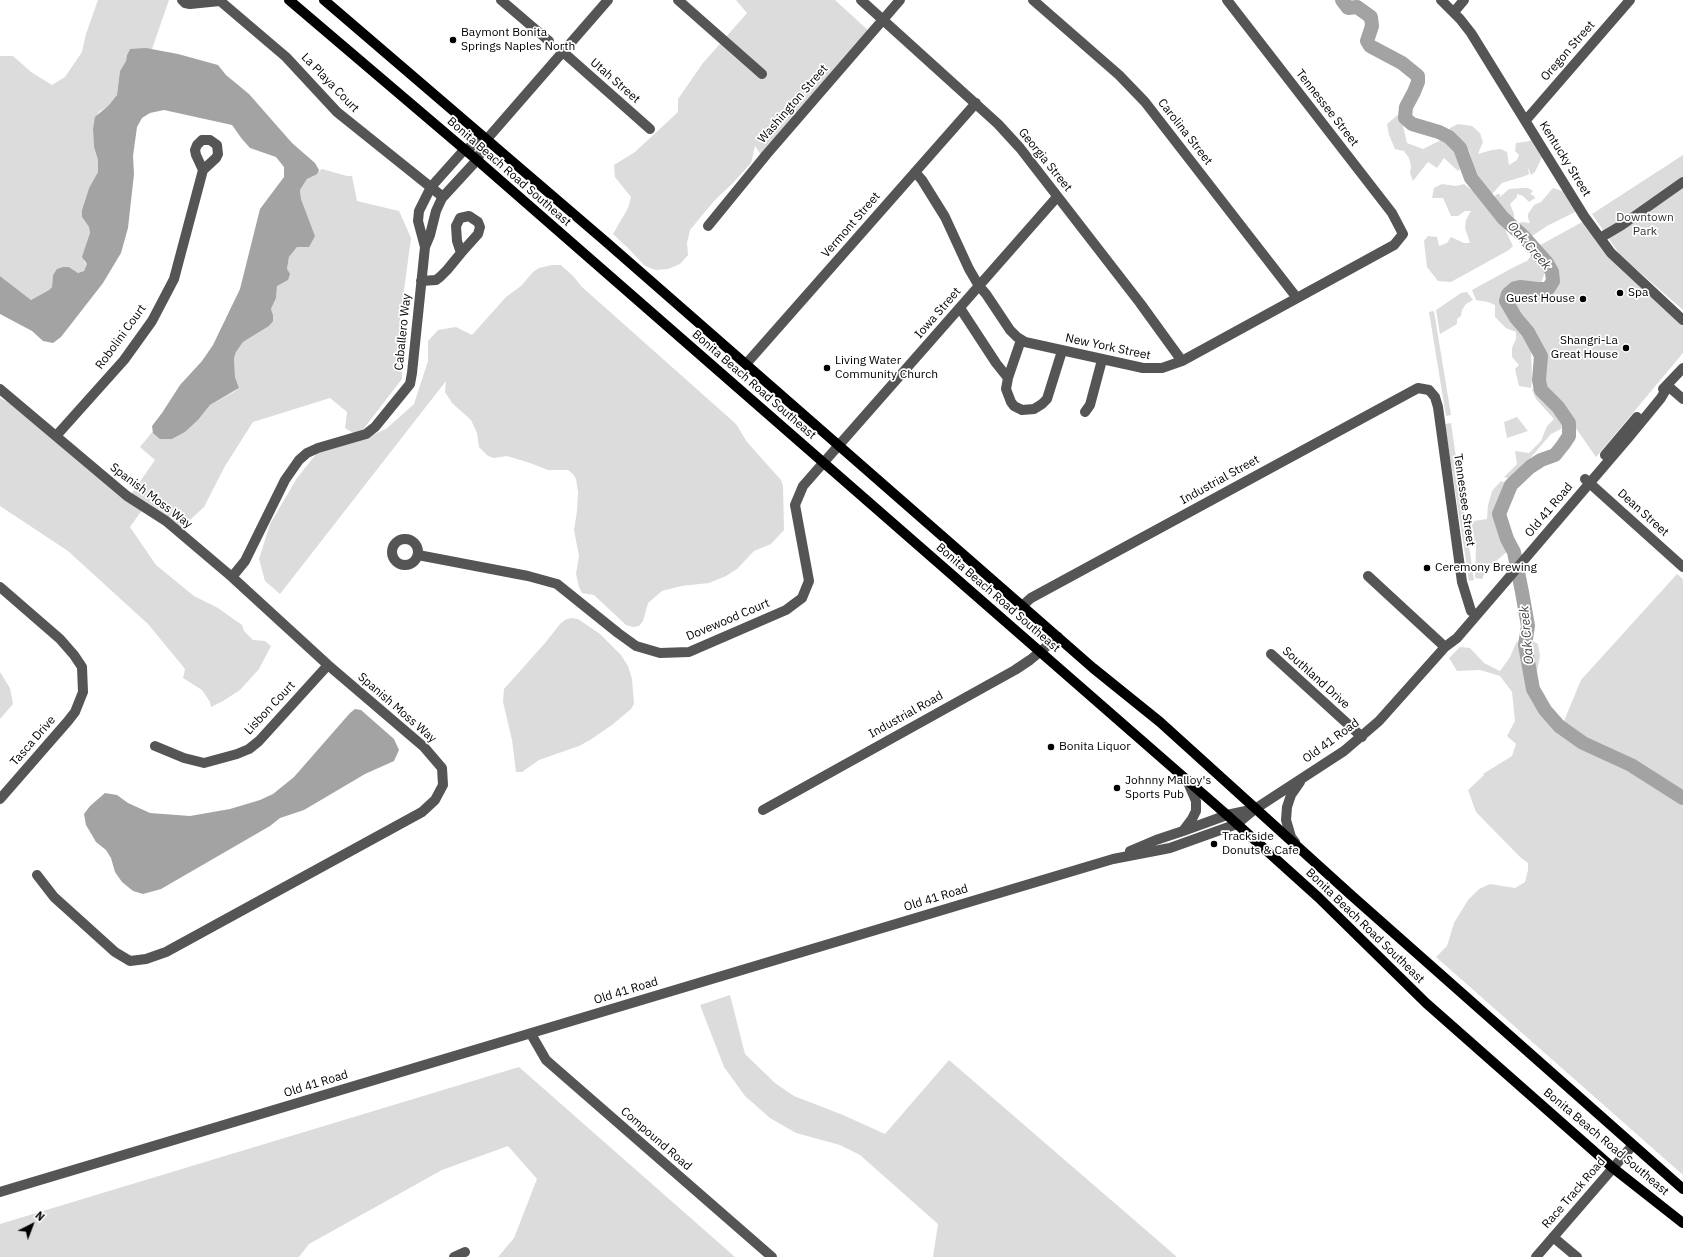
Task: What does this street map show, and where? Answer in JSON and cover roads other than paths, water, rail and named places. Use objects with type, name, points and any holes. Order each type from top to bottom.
[{"type":"main road","name":"Bonita Beach Road Southeast","points":[[289,0],[477,160],[1186,780],[1227,814],[1318,897],[1426,1003],[1613,1168],[1683,1223]]},
{"type":"main road","name":"Bonita Beach Road Southeast","points":[[324,0],[487,139],[1022,606],[1160,722],[1305,854],[1632,1146],[1683,1189]]},
{"type":"street","name":"La Playa Court","points":[[182,0],[185,3],[190,4],[219,0],[286,57],[337,112],[443,197]]},
{"type":"street","points":[[501,0],[549,41]]},
{"type":"street","points":[[487,139],[608,0]]},
{"type":"street","points":[[678,0],[762,74]]},
{"type":"street","name":"Georgia Street","points":[[861,0],[998,124],[1020,148],[1140,303],[1182,361]]},
{"type":"street","name":"Washington Street","points":[[708,226],[771,149],[900,0]]},
{"type":"street","name":"Carolina Street","points":[[1034,0],[1134,88],[1297,298]]},
{"type":"street","name":"Tennessee Street","points":[[1227,0],[1392,213],[1403,234]]},
{"type":"street","name":"Kentucky Street","points":[[1441,0],[1454,12],[1472,33],[1584,216],[1611,253],[1683,320]]},
{"type":"street","points":[[1454,12],[1464,0]]},
{"type":"street","name":"Oregon Street","points":[[1526,120],[1630,0]]},
{"type":"street","name":"Utah Street","points":[[563,52],[650,129]]},
{"type":"street","name":"Vermont Street","points":[[746,364],[976,104]]},
{"type":"street","name":"Caballero Way","points":[[425,247],[418,221],[419,211],[431,187],[464,150],[487,139]]},
{"type":"street","name":"Caballero Way","points":[[232,577],[245,561],[285,480],[298,460],[307,453],[318,448],[366,434],[375,427],[410,384],[425,247],[430,235],[436,211],[443,197],[477,160],[487,139]]},
{"type":"street","name":"Robolini Court","points":[[56,436],[124,360],[152,321],[174,279],[202,170]]},
{"type":"street","points":[[915,172],[932,195],[945,218],[969,269],[979,286],[1010,330],[1021,340],[1008,378],[1007,393],[1014,406],[1028,411],[1039,407],[1047,399],[1062,351]]},
{"type":"street","points":[[1600,238],[1622,226],[1682,184]]},
{"type":"street","name":"Iowa Street","points":[[839,445],[1057,197]]},
{"type":"street","name":"New York Street","points":[[1021,340],[1102,360],[1153,369],[1173,366],[1394,245],[1403,234]]},
{"type":"street","points":[[421,281],[436,280],[461,253]]},
{"type":"street","points":[[960,308],[996,363],[1008,378]]},
{"type":"street","points":[[1084,412],[1090,405],[1102,360]]},
{"type":"street","name":"Old 41 Road","points":[[0,1192],[1113,859],[1170,848],[1237,824],[1255,809],[1344,751],[1379,721],[1445,647],[1457,638],[1505,578],[1587,481],[1662,398],[1668,386],[1683,368]]},
{"type":"street","points":[[1668,386],[1683,400]]},
{"type":"street","name":"Spanish Moss Way","points":[[0,388],[127,496],[166,521],[232,577],[328,665],[424,747],[442,768],[443,784],[435,800],[422,812],[166,952],[146,959],[130,961],[116,952],[54,896],[37,875]]},
{"type":"street","name":"Industrial Street","points":[[1022,606],[1030,598],[1387,403],[1418,388],[1429,390],[1432,394]]},
{"type":"street","name":"Tennessee Street","points":[[1432,394],[1435,397],[1438,407],[1462,582],[1471,611]]},
{"type":"street","name":"Dovewood Court","points":[[418,555],[528,576],[557,584],[618,634],[636,646],[660,653],[689,652],[786,610],[802,598],[808,581],[795,505],[803,486],[839,445]]},
{"type":"street","name":"Dean Street","points":[[1587,481],[1682,565]]},
{"type":"street","points":[[1368,576],[1445,647]]},
{"type":"street","name":"Old 41 Road","points":[[1445,647],[1453,632],[1471,611],[1505,578]]},
{"type":"street","name":"Tasca Drive","points":[[0,587],[60,639],[74,655],[82,667],[84,692],[74,712],[68,720],[0,799]]},
{"type":"street","name":"Industrial Road","points":[[763,810],[1002,677],[1030,660],[1058,637]]},
{"type":"street","name":"Southland Drive","points":[[1271,654],[1362,737]]},
{"type":"street","name":"Lisbon Court","points":[[155,746],[184,758],[204,763],[237,754],[249,749],[259,742],[328,665]]},
{"type":"street","points":[[1302,778],[1291,795],[1287,807],[1286,820],[1291,837],[1305,854]]},
{"type":"street","points":[[1183,831],[1196,811],[1196,801],[1186,780]]},
{"type":"street","name":"Old 41 Road","points":[[1113,859],[1156,840],[1227,814],[1255,809]]},
{"type":"street","name":"Compound Road","points":[[531,1034],[546,1060],[772,1257]]},
{"type":"street","name":"Race Track Road","points":[[1536,1257],[1632,1146]]},
{"type":"street","points":[[1553,1237],[1577,1257]]},
{"type":"street","points":[[454,1257],[465,1252]]},
{"type":"waterway","name":"Oak Creek","points":[[1342,0],[1348,8],[1357,7],[1371,17],[1372,26],[1367,41],[1370,46],[1402,63],[1418,76],[1418,82],[1406,107],[1405,118],[1412,124],[1439,132],[1449,137],[1460,148],[1471,178],[1503,218],[1523,236],[1547,263],[1552,272],[1553,281],[1548,289],[1515,288],[1508,294],[1506,301],[1516,318],[1528,332],[1541,356],[1539,380],[1541,390],[1558,407],[1569,423],[1569,436],[1563,445],[1555,455],[1541,460],[1530,467],[1511,485],[1499,514],[1507,539],[1514,552],[1522,592],[1528,626],[1525,645],[1533,689],[1545,710],[1559,726],[1583,743],[1631,765],[1683,798]]},
{"type":"place","name":"Baymont Bonita Springs Naples North","points":[[453,40]]},
{"type":"place","name":"Spa","points":[[1620,293]]},
{"type":"place","name":"Guest House","points":[[1583,299]]},
{"type":"place","name":"Shangri-La Great House","points":[[1626,348]]},
{"type":"place","name":"Living Water Community Church","points":[[827,368]]},
{"type":"place","name":"Ceremony Brewing","points":[[1427,568]]},
{"type":"place","name":"Bonita Liquor","points":[[1051,747]]},
{"type":"place","name":"Johnny Malloy's Sports Pub","points":[[1117,788]]},
{"type":"place","name":"Trackside Donuts & Cafe","points":[[1214,844]]},
{"type":"park label","name":"Downtown Park","points":[[1645,225]]}]
